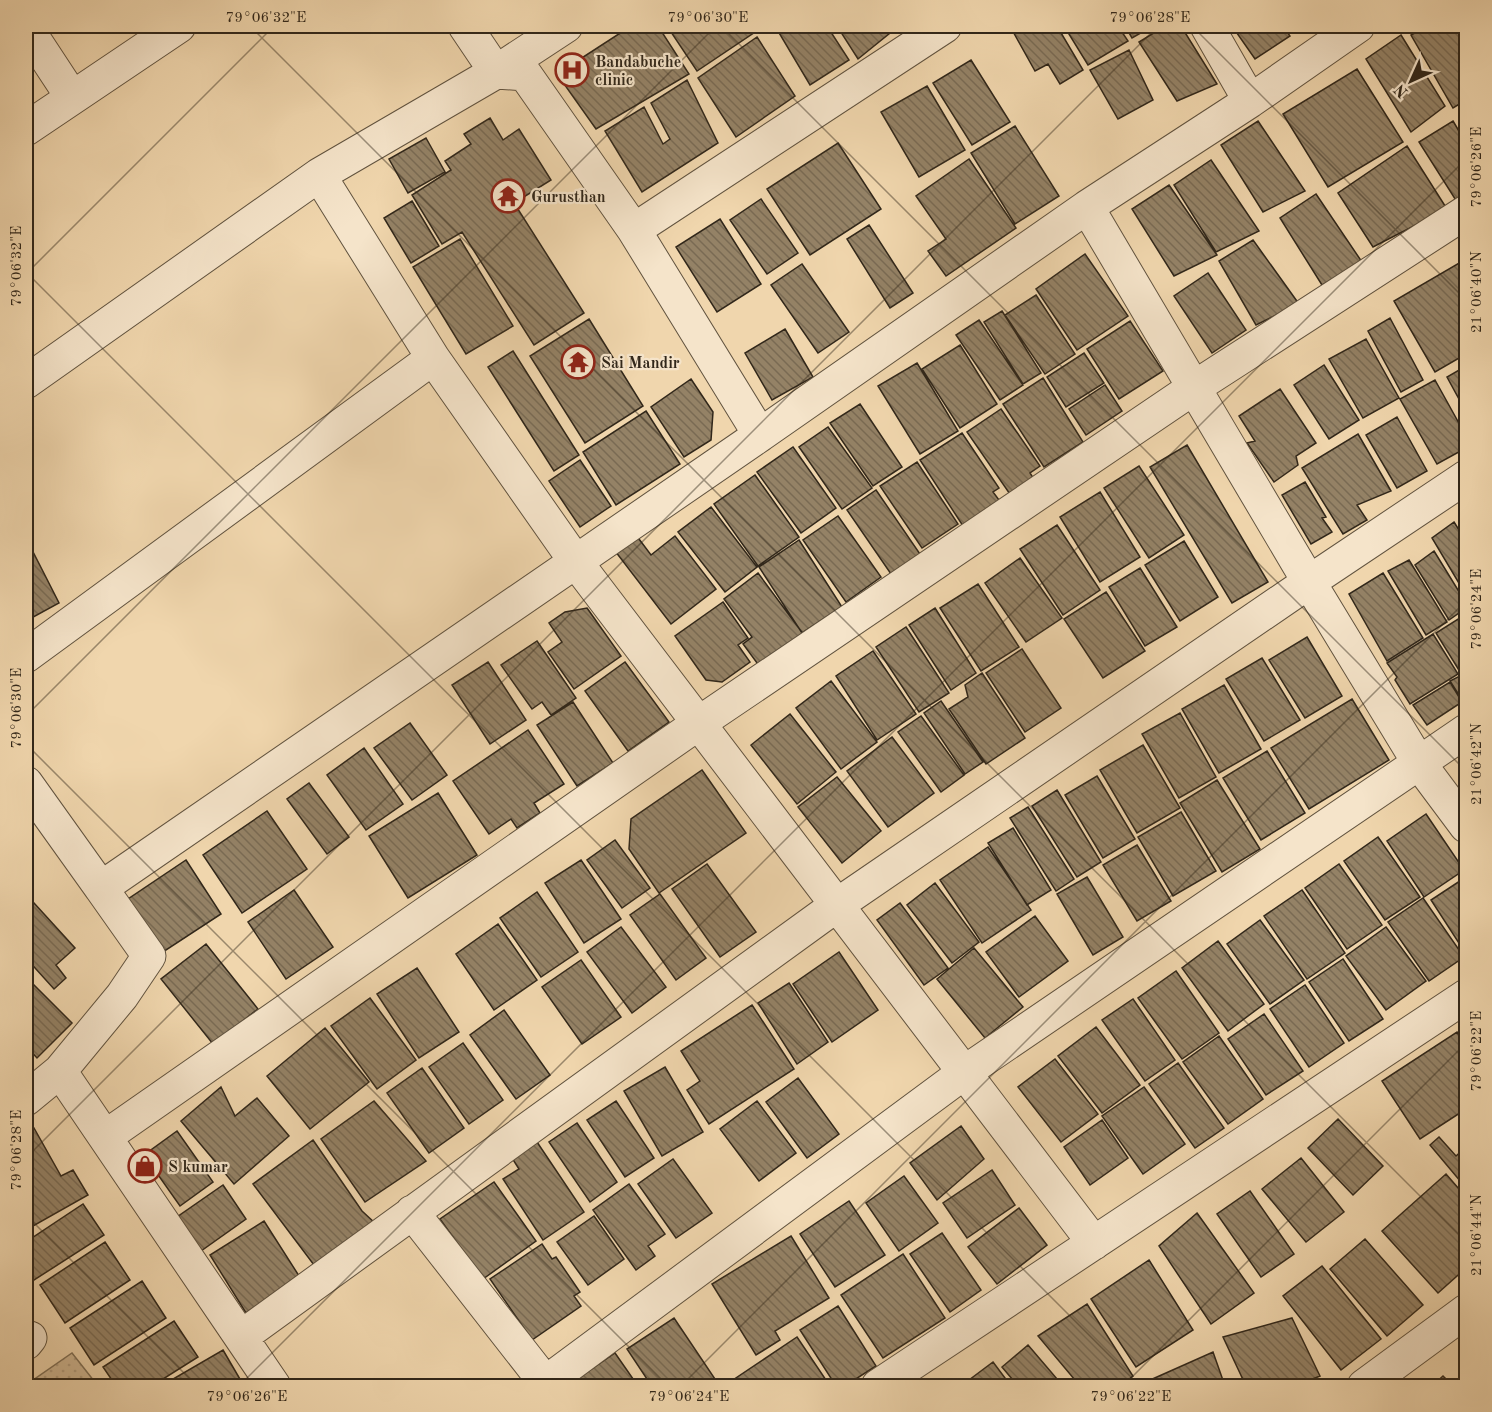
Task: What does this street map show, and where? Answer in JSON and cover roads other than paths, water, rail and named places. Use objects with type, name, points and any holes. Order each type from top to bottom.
[{"type":"street","points":[[26,129],[179,26]]},
{"type":"street","points":[[465,26],[496,72]]},
{"type":"street","points":[[26,382],[319,175],[496,72],[566,26]]},
{"type":"street","points":[[634,230],[945,26]]},
{"type":"street","points":[[1207,26],[1250,101]]},
{"type":"street","points":[[101,888],[1087,207],[1250,101],[1358,26]]},
{"type":"street","points":[[26,27],[72,97]]},
{"type":"street","points":[[496,72],[525,74],[634,230],[760,435]]},
{"type":"street","points":[[319,175],[434,358],[576,561],[1094,1243]]},
{"type":"street","points":[[1087,207],[1419,763],[1467,826]]},
{"type":"street","points":[[105,1137],[699,723],[1195,387],[1467,212]]},
{"type":"street","points":[[26,656],[434,358]]},
{"type":"street","points":[[241,1337],[837,905],[1309,582],[1467,477]]},
{"type":"street","points":[[412,1212],[545,1386],[965,1072],[1467,731]]},
{"type":"street","points":[[26,783],[149,956],[122,996],[60,1071],[26,1099]]},
{"type":"street","points":[[878,1386],[1467,996]]},
{"type":"street","points":[[60,1071],[274,1386]]},
{"type":"street","points":[[1364,1386],[1467,1311]]},
{"type":"place","name":"Bandabuche clinic","points":[[572,70]]},
{"type":"place","name":"Gurusthan","points":[[508,196]]},
{"type":"place","name":"Sai Mandir","points":[[578,362]]},
{"type":"place","name":"S kumar","points":[[145,1166]]}]
